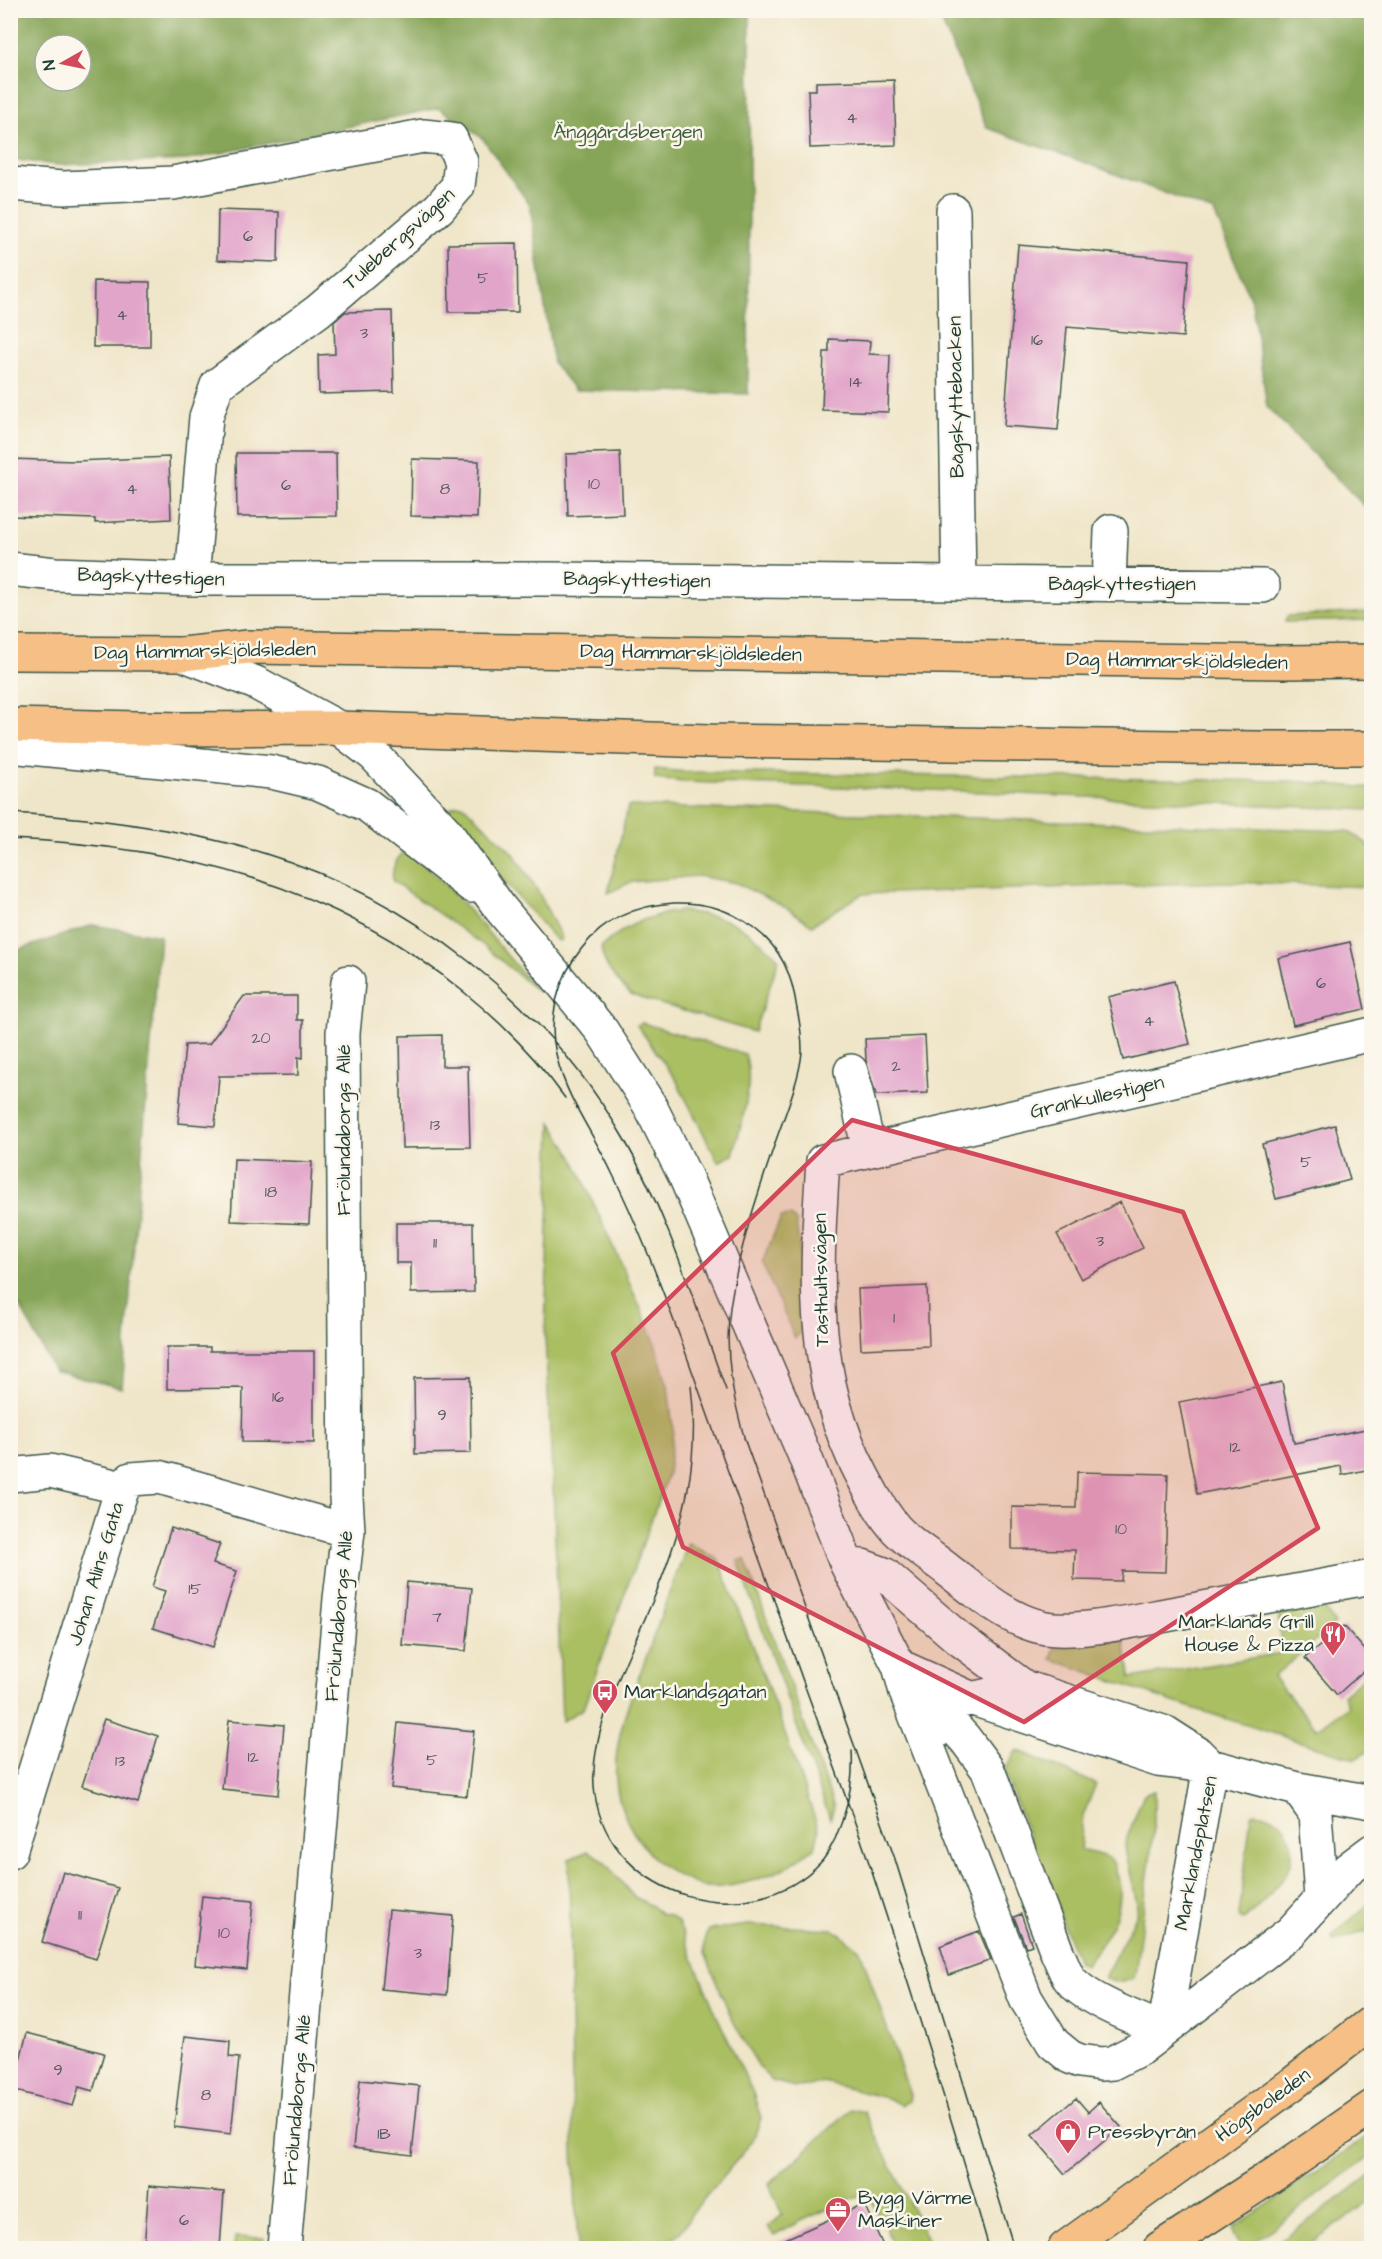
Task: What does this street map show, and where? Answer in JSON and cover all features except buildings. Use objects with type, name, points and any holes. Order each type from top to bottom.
[{"type":"main road","name":"Dag Hammarskjöldsleden","points":[[10,653],[182,654],[248,647],[1286,663],[1371,661]]},
{"type":"main road","points":[[10,725],[181,729],[339,728],[710,741],[1371,748]]},
{"type":"main road","points":[[1257,748],[1371,765]]},
{"type":"main road","name":"Högsboleden","points":[[1065,2248],[1291,2085],[1371,2022]]},
{"type":"main road","points":[[1161,2248],[1278,2172],[1371,2107]]},
{"type":"street","name":"Tulebergsvägen","points":[[10,184],[63,188],[173,183],[423,136],[452,139],[461,162],[458,186],[439,208],[318,311],[217,385],[206,417],[192,579]]},
{"type":"street","name":"Bågskyttebacken","points":[[952,211],[959,583]]},
{"type":"street","points":[[1109,584],[1111,531]]},
{"type":"street","name":"Bågskyttestigen","points":[[10,569],[54,574],[192,579],[550,579],[1263,586]]},
{"type":"street","points":[[182,654],[256,684],[339,728],[374,755],[446,832],[500,908],[602,1031],[649,1104],[686,1178],[765,1361],[847,1565],[899,1666],[965,1739],[988,1770],[1057,1952],[1069,1977],[1080,1988],[1123,2013],[1164,2030]]},
{"type":"street","points":[[10,746],[272,772],[318,783],[375,811],[500,908]]},
{"type":"street","name":"Frölundaborgs Allé","points":[[284,2248],[348,1531],[343,1033],[348,982]]},
{"type":"street","name":"Grankullestigen","points":[[823,1161],[1371,1034]]},
{"type":"street","points":[[851,1071],[869,1150]]},
{"type":"street","name":"Tåsthultsvägen","points":[[823,1161],[817,1253],[822,1350],[833,1405],[855,1461],[875,1499],[897,1529],[999,1608],[1008,1614],[1042,1627],[1066,1629],[1121,1624],[1371,1577]]},
{"type":"street","points":[[10,1475],[50,1471],[123,1488]]},
{"type":"street","name":"Johan Alins Gata","points":[[10,1852],[123,1488],[131,1479],[159,1478],[348,1531]]},
{"type":"street","points":[[847,1565],[862,1566],[884,1574],[958,1638],[1024,1687],[1166,1733],[1197,1753],[1210,1766]]},
{"type":"street","points":[[947,1720],[1024,1687]]},
{"type":"street","points":[[947,1720],[1158,1760],[1210,1766]]},
{"type":"street","points":[[947,1720],[1026,1999],[1053,2043],[1070,2057],[1080,2061],[1112,2063],[1141,2048],[1291,1932],[1348,1869],[1371,1851]]},
{"type":"street","name":"Marklandsplatsen","points":[[1164,2030],[1210,1766],[1298,1789],[1371,1802]]},
{"type":"street","points":[[1298,1789],[1315,1813],[1321,1898]]},
{"type":"highlighted area","points":[[852,1120],[1183,1212],[1318,1528],[1024,1722],[683,1547],[613,1353]]},
{"type":"green space","name":"Änggårdsbergen","points":[[49,10],[750,11],[748,394],[575,390],[553,363],[530,205],[483,139],[439,108],[187,160],[56,165],[11,159],[11,11],[43,11],[46,13]]},
{"type":"green space","points":[[937,11],[1371,11],[1371,513],[1267,407],[1252,303],[1214,212],[987,128]]},
{"type":"green space","points":[[1371,612],[1371,620],[1285,622],[1287,616]]},
{"type":"green space","points":[[655,769],[688,772],[1292,781],[1371,788],[1371,810],[958,791],[684,782],[655,779]]},
{"type":"green space","points":[[463,805],[514,854],[538,891],[562,939],[559,941],[555,939],[446,816],[450,808]]},
{"type":"green space","points":[[628,806],[1346,831],[1364,842],[1372,852],[1371,887],[1229,882],[862,894],[812,925],[785,907],[736,883],[698,876],[631,882],[608,893]]},
{"type":"green space","points":[[407,850],[443,882],[538,992],[483,945],[393,881],[395,863]]},
{"type":"green space","points":[[681,911],[712,916],[735,924],[746,930],[779,959],[754,1032],[631,995],[608,968],[601,947],[610,939],[648,918]]},
{"type":"green space","points":[[93,925],[160,936],[122,1388],[54,1371],[20,1306],[11,1310],[11,949],[15,951]]},
{"type":"green space","points":[[642,1023],[745,1054],[748,1066],[748,1092],[733,1155],[718,1162],[676,1080],[637,1025]]},
{"type":"green space","points":[[551,1122],[573,1157],[652,1334],[668,1386],[673,1431],[668,1474],[583,1709],[562,1721],[545,1337]]},
{"type":"green space","points":[[791,1216],[796,1221],[802,1267],[803,1331],[795,1338],[762,1263],[781,1217]]},
{"type":"green space","points":[[688,1543],[719,1560],[773,1700],[819,1830],[815,1848],[784,1868],[755,1880],[721,1887],[701,1886],[691,1882],[655,1860],[634,1833],[623,1811],[617,1789],[616,1766],[623,1722]]},
{"type":"green space","points":[[745,1559],[834,1807],[830,1819],[738,1561]]},
{"type":"green space","points":[[1320,1604],[1335,1624],[1273,1677],[1317,1729],[1348,1706],[1343,1695],[1371,1671],[1371,1750],[1355,1759],[1173,1702],[1051,1659],[1055,1647],[1123,1637],[1131,1678],[1282,1653],[1278,1611]]},
{"type":"green space","points":[[1017,1750],[1096,1784],[1083,1816],[1080,1850],[1104,1856],[1112,1862],[1120,1890],[1117,1913],[1107,1935],[1085,1965],[1078,1962],[1004,1771]]},
{"type":"green space","points":[[1154,1791],[1154,1828],[1135,1975],[1134,1979],[1115,1982],[1105,1979],[1105,1976],[1136,1916],[1137,1904],[1125,1843],[1143,1796]]},
{"type":"green space","points":[[1254,1813],[1269,1816],[1282,1825],[1292,1847],[1292,1859],[1288,1871],[1273,1891],[1245,1919],[1241,1920],[1239,1916],[1251,1815]]},
{"type":"green space","points":[[588,1851],[602,1859],[633,1896],[652,1906],[660,1914],[670,1916],[678,1922],[716,2014],[753,2093],[761,2118],[753,2140],[692,2213],[682,2230],[663,2248],[578,2248],[573,2150],[569,1859]]},
{"type":"green space","points":[[1371,1902],[1371,1930],[1334,1941],[1332,1936]]},
{"type":"green space","points":[[748,1925],[833,1929],[860,1950],[910,2095],[909,2101],[900,2105],[890,2099],[823,2082],[795,2087],[772,2081],[760,2068],[731,2017],[704,1947],[709,1930]]},
{"type":"green space","points":[[851,2109],[864,2112],[932,2248],[895,2248],[867,2192],[803,2220],[774,2236],[768,2227],[782,2215],[769,2184]]},
{"type":"green space","points":[[1371,2134],[1371,2155],[1256,2241],[1245,2248],[1241,2244],[1233,2228]]},
{"type":"green space","points":[[1371,2175],[1371,2200],[1304,2248],[1271,2248]]},
{"type":"green space","points":[[235,2237],[264,2238],[263,2248],[234,2248]]},
{"type":"tram line","points":[[10,813],[74,818],[170,831],[263,853],[318,873],[371,898],[422,928],[470,962],[515,1001],[556,1044],[592,1090],[624,1139],[655,1199],[726,1390]]},
{"type":"tram line","points":[[10,839],[73,843],[193,862],[251,878],[308,898],[362,924],[414,955],[465,993],[518,1042],[565,1098]]},
{"type":"tram line","points":[[746,1444],[731,1377],[728,1343],[730,1308],[749,1224],[798,1074],[802,1052],[799,1020],[789,974],[779,954],[764,936],[745,921],[726,911],[706,905],[661,904],[623,915],[601,929],[573,960],[556,1000],[553,1029],[557,1058],[574,1103],[605,1159],[631,1214],[681,1340],[864,1848],[903,1966],[989,2248]]},
{"type":"tram line","points":[[691,1386],[693,1440],[682,1517],[656,1593],[613,1692],[597,1745],[594,1771],[595,1795],[606,1831],[627,1860],[655,1882],[687,1896],[723,1901],[758,1898],[792,1885],[825,1857],[835,1839],[847,1807],[852,1774],[852,1751]]},
{"type":"tram line","points":[[744,1438],[895,1859],[1014,2248]]},
{"type":"place","name":"Marklands Grill House & Pizza","points":[[1333,1657]]},
{"type":"place","name":"Marklandsgatan","points":[[605,1715]]},
{"type":"place","name":"Pressbyrån","points":[[1068,2155]]},
{"type":"place","name":"Bygg Värme Maskiner","points":[[838,2233]]}]
